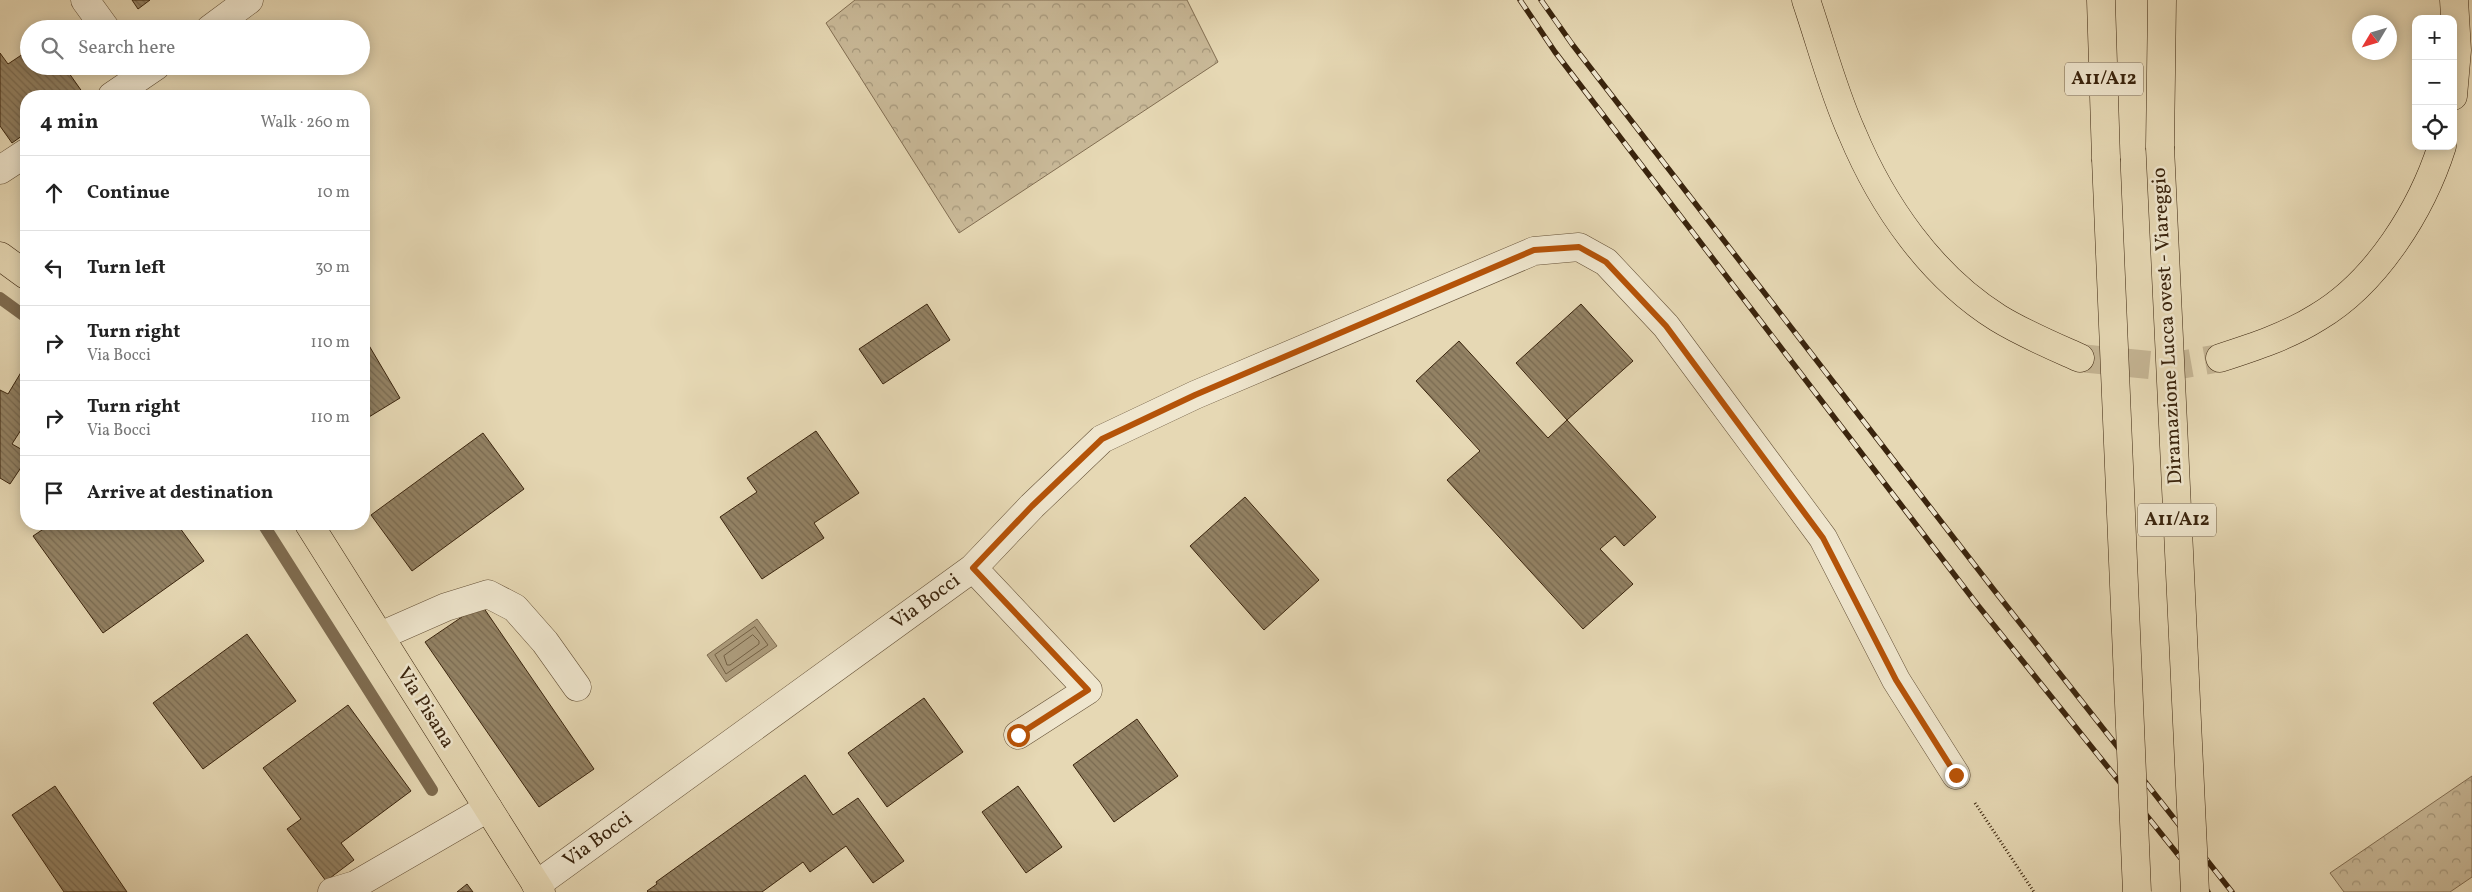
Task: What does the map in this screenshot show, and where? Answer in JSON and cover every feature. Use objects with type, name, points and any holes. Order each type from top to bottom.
[{"type":"main road","points":[[1806,0],[1851,133],[1883,195],[1912,238],[1951,282],[1998,318],[2080,358]]},
{"type":"main road","name":"A11/A12","points":[[2102,0],[2106,159],[2137,892]]},
{"type":"main road","name":"Diramazione Lucca ovest - Viareggio","points":[[2162,0],[2160,147],[2195,892]]},
{"type":"main road","points":[[2454,0],[2456,60]]},
{"type":"main road","points":[[2220,358],[2291,332],[2320,316],[2371,272],[2410,219],[2432,178],[2441,150]]},
{"type":"main road","points":[[0,256],[20,271]]},
{"type":"main road","name":"Via Pisana","points":[[313,530],[538,888]]},
{"type":"street","points":[[86,0],[100,20]]},
{"type":"street","points":[[222,20],[249,0]]},
{"type":"street","points":[[119,90],[137,75]]},
{"type":"street","points":[[0,170],[20,157]]},
{"type":"street","name":"Via Bocci","points":[[538,888],[973,568],[1032,506],[1102,439],[1195,395],[1534,250],[1579,247],[1606,262],[1666,326],[1823,538],[1896,680],[1956,775]]},
{"type":"street","points":[[973,568],[1088,690],[1018,735]]},
{"type":"street","points":[[380,636],[446,607],[488,594],[515,608],[545,642],[577,687]]},
{"type":"street","points":[[338,891],[355,885],[488,808]]},
{"type":"path","points":[[1956,775],[2034,892]]},
{"type":"green space","points":[[855,0],[1187,0],[1218,62],[959,233],[826,23]]},
{"type":"green space","points":[[2472,776],[2472,877],[2450,892],[2344,892],[2330,873]]},
{"type":"water","points":[[757,619],[777,646],[726,682],[707,655]]},
{"type":"building","points":[[132,0],[150,0],[138,9]]},
{"type":"building","points":[[0,53],[8,64],[20,56],[20,75],[70,75],[81,90],[20,90],[20,137],[12,143],[0,126]]},
{"type":"building","points":[[927,304],[950,340],[883,384],[859,349]]},
{"type":"building","points":[[1581,304],[1633,361],[1567,420],[1516,363]]},
{"type":"building","points":[[1459,341],[1548,438],[1567,420],[1656,517],[1624,546],[1615,536],[1600,549],[1633,584],[1583,629],[1447,480],[1480,451],[1416,381]]},
{"type":"building","points":[[370,347],[400,398],[370,416]]},
{"type":"building","points":[[20,374],[20,431],[12,444],[20,449],[20,469],[10,484],[0,478],[0,390],[8,394]]},
{"type":"building","points":[[816,431],[859,493],[814,523],[824,538],[762,579],[720,517],[757,492],[747,478]]},
{"type":"building","points":[[483,433],[524,489],[412,571],[371,515]]},
{"type":"building","points":[[1245,497],[1319,580],[1264,630],[1190,546]]},
{"type":"building","points":[[42,530],[181,530],[204,561],[103,633],[33,536]]},
{"type":"building","points":[[481,604],[594,769],[539,807],[425,642]]},
{"type":"building","points":[[247,634],[296,701],[203,769],[153,703]]},
{"type":"building","points":[[924,698],[963,752],[887,807],[848,753]]},
{"type":"building","points":[[348,705],[411,791],[341,843],[354,860],[326,881],[287,829],[301,819],[263,768]]},
{"type":"building","points":[[1137,719],[1178,776],[1114,822],[1073,765]]},
{"type":"building","points":[[805,775],[833,815],[858,798],[904,861],[873,883],[846,846],[810,872],[803,862],[762,892],[647,891],[657,884],[656,882]]},
{"type":"building","points":[[55,786],[127,892],[64,892],[12,815]]},
{"type":"building","points":[[1018,786],[1062,847],[1026,873],[982,812]]},
{"type":"building","points":[[467,884],[473,892],[457,892]]},
{"type":"waterway","points":[[0,298],[20,313]]},
{"type":"waterway","points":[[267,530],[432,790]]},
{"type":"tunnel","points":[[2080,358],[2169,367],[2220,358]]},
{"type":"railway","points":[[1520,0],[1555,52],[1976,603],[2208,892]]},
{"type":"railway","points":[[1541,0],[1572,44],[1994,590],[2232,892]]},
{"type":"route","points":[[1018,735],[1088,690],[973,568],[1032,506],[1102,439],[1195,395],[1534,250],[1579,247],[1606,262],[1666,326],[1823,538],[1896,680],[1956,775]]}]
